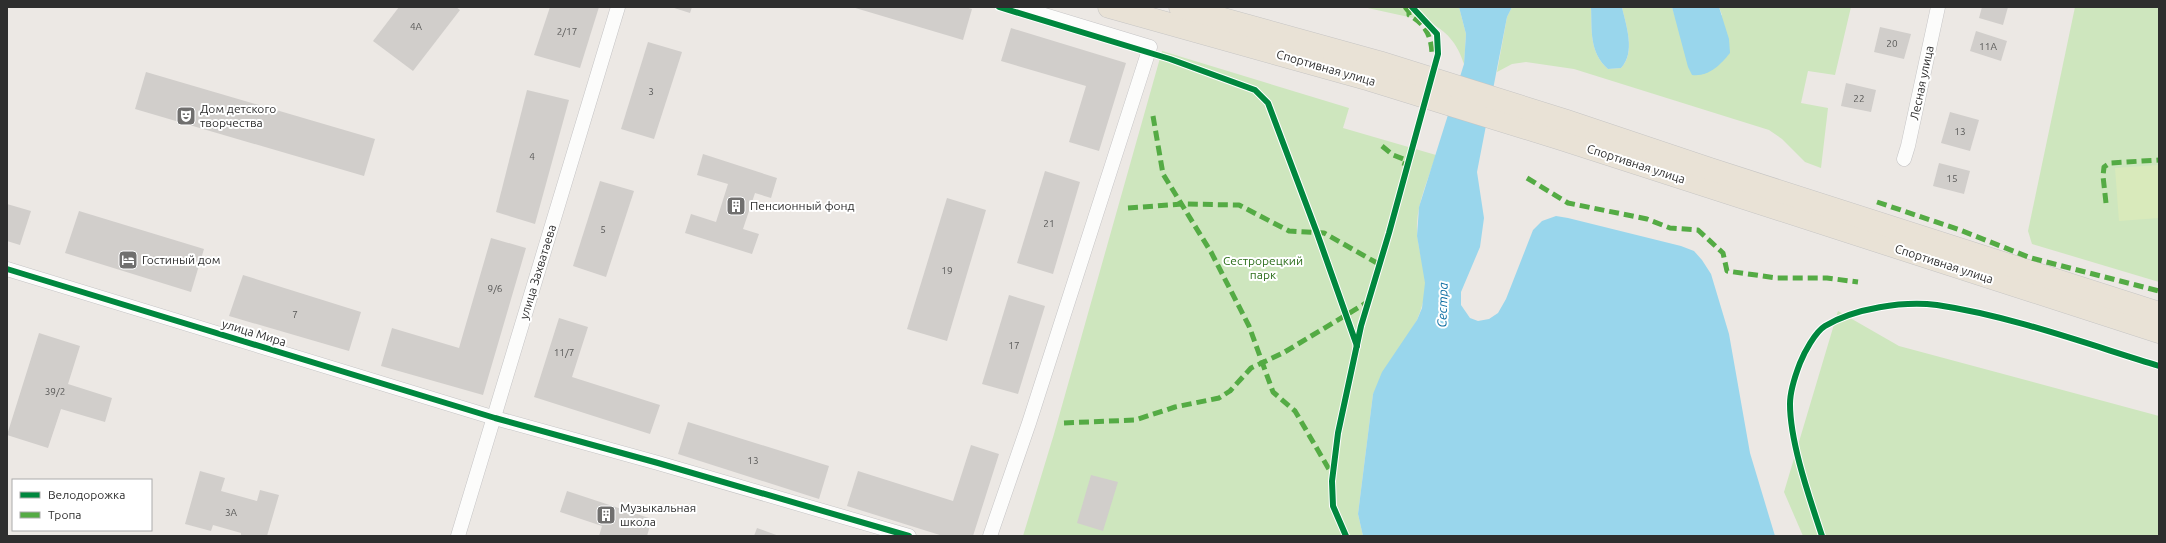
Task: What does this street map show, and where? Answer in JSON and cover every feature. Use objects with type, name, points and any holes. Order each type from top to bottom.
[{"type":"highway","name":"Спортивная улица","points":[[1109,7],[1375,71]]},
{"type":"highway","name":"Спортивная улица","points":[[1180,7],[1375,71],[1564,130],[2159,332]]},
{"type":"highway","name":"Спортивная улица","points":[[1564,130],[1717,171],[2159,313]]},
{"type":"street","name":"улица Захватаева","points":[[458,536],[618,7]]},
{"type":"street","points":[[990,536],[1029,423],[1150,47],[1018,7]]},
{"type":"street","name":"Лесная улица","points":[[1904,159],[1938,7]]},
{"type":"street","name":"улица Мира","points":[[7,269],[494,418],[658,463],[909,536]]},
{"type":"green space","points":[[1363,7],[1459,7],[1466,34],[1464,64],[1458,50],[1446,33],[1427,21]]},
{"type":"green space","points":[[1512,7],[1591,7],[1592,32],[1595,48],[1597,55],[1608,69],[1621,68],[1626,62],[1628,54],[1629,39],[1622,7],[1672,7],[1679,29],[1722,15],[1719,7],[1851,7],[1835,75],[1808,71],[1801,103],[1828,108],[1821,168],[1805,162],[1782,139],[1769,130],[1574,69],[1526,62],[1512,64],[1497,72],[1507,17]]},
{"type":"green space","points":[[2075,7],[2159,7],[2159,282],[2032,244],[2028,231]]},
{"type":"green space","name":"Сестрорецкий парк","points":[[1162,51],[1349,108],[1343,128],[1436,155],[1422,198],[1417,224],[1425,281],[1422,306],[1417,320],[1373,394],[1358,514],[1363,536],[1023,536],[1054,434]]},
{"type":"green space","points":[[2159,165],[2159,218],[2119,221],[2115,168]]},
{"type":"green space","points":[[1838,311],[1899,346],[2159,416],[2159,536],[1803,536],[1784,492]]},
{"type":"water","name":"Сестра","points":[[1459,7],[1512,7],[1507,17],[1477,172],[1484,218],[1480,247],[1461,292],[1461,305],[1470,318],[1478,321],[1489,319],[1498,313],[1506,299],[1533,230],[1542,221],[1556,216],[1681,246],[1694,251],[1711,274],[1729,334],[1750,453],[1775,536],[1363,536],[1358,514],[1373,394],[1382,372],[1417,320],[1422,308],[1425,283],[1417,236],[1419,207],[1464,64],[1466,34]]},
{"type":"water","points":[[1591,7],[1622,7],[1629,39],[1629,47],[1626,62],[1621,68],[1608,69],[1597,55],[1592,32]]},
{"type":"water","points":[[1672,7],[1719,7],[1729,39],[1730,53],[1714,69],[1704,74],[1692,75],[1688,67]]},
{"type":"building","points":[[399,7],[456,7],[460,10],[413,71],[373,41]]},
{"type":"building","points":[[550,7],[599,7],[580,68],[534,55]]},
{"type":"building","points":[[671,7],[692,7],[690,13]]},
{"type":"building","points":[[852,7],[965,7],[972,9],[963,40]]},
{"type":"building","points":[[1982,7],[2008,7],[2003,25],[1979,18]]},
{"type":"building","points":[[1880,27],[1911,34],[1904,59],[1874,52]]},
{"type":"building","points":[[1011,28],[1126,63],[1099,151],[1069,142],[1086,86],[1001,61]]},
{"type":"building","points":[[1976,31],[2007,41],[2001,61],[1970,51]]},
{"type":"building","points":[[648,42],[682,52],[654,139],[621,129]]},
{"type":"building","points":[[146,72],[375,139],[364,176],[135,109]]},
{"type":"building","points":[[1846,83],[1876,90],[1871,112],[1841,106]]},
{"type":"building","points":[[527,90],[569,100],[535,224],[496,212]]},
{"type":"building","points":[[1950,112],[1979,120],[1970,151],[1941,143]]},
{"type":"building","name":"Пенсионный фонд","points":[[703,154],[777,178],[771,198],[755,193],[743,229],[759,234],[752,254],[685,233],[691,214],[716,222],[728,184],[697,175]]},
{"type":"building","points":[[1939,163],[1970,171],[1964,194],[1933,186]]},
{"type":"building","points":[[1045,171],[1080,182],[1053,274],[1017,263]]},
{"type":"building","points":[[600,181],[634,191],[606,277],[573,266]]},
{"type":"building","points":[[947,198],[986,210],[947,341],[907,329]]},
{"type":"building","points":[[7,204],[31,211],[20,245],[7,241]]},
{"type":"building","points":[[79,211],[204,249],[191,292],[65,253]]},
{"type":"building","points":[[491,238],[526,248],[483,395],[381,366],[392,328],[459,348]]},
{"type":"building","points":[[243,275],[361,312],[349,351],[229,316]]},
{"type":"building","points":[[1009,295],[1045,306],[1018,394],[982,384]]},
{"type":"building","points":[[559,318],[588,327],[572,377],[660,405],[650,434],[534,397]]},
{"type":"building","points":[[39,333],[80,346],[68,384],[112,398],[105,422],[61,409],[48,448],[7,435]]},
{"type":"building","points":[[688,422],[829,466],[819,499],[678,454]]},
{"type":"building","points":[[971,445],[999,454],[973,536],[943,536],[847,506],[858,471],[953,501]]},
{"type":"building","points":[[200,471],[225,478],[221,491],[257,501],[260,490],[279,495],[267,536],[241,536],[241,533],[213,525],[211,531],[185,524]]},
{"type":"building","points":[[1091,475],[1118,482],[1103,531],[1077,523]]},
{"type":"building","name":"Музыкальная школа","points":[[567,491],[652,519],[647,536],[599,536],[602,526],[560,512]]},
{"type":"building","points":[[757,528],[779,536],[754,536]]},
{"type":"marked path","points":[[1405,7],[1409,12],[1409,15],[1415,18],[1429,35],[1432,53]]},
{"type":"marked path","points":[[1153,116],[1163,174],[1211,252],[1249,326],[1273,392],[1295,411],[1330,471]]},
{"type":"marked path","points":[[1382,146],[1393,155],[1406,160],[1404,166]]},
{"type":"marked path","points":[[2106,203],[2103,176],[2104,167],[2110,163],[2159,160]]},
{"type":"marked path","points":[[1527,178],[1568,203],[1647,219],[1670,228],[1698,230],[1723,253],[1727,271],[1777,278],[1827,278],[1858,282]]},
{"type":"marked path","points":[[1877,202],[1960,230],[2031,258],[2159,291]]},
{"type":"marked path","points":[[1128,208],[1182,204],[1239,205],[1289,231],[1324,233],[1377,263]]},
{"type":"marked path","points":[[1064,423],[1135,420],[1175,407],[1219,398],[1230,391],[1251,368],[1283,353],[1366,303]]},
{"type":"cycle path","points":[[999,7],[1170,59],[1255,90],[1268,103],[1317,233],[1357,346]]},
{"type":"cycle path","points":[[1346,536],[1333,506],[1332,481],[1338,433],[1361,326],[1389,233],[1438,54],[1437,34],[1412,7]]},
{"type":"cycle path","points":[[7,269],[495,418],[658,463],[909,536]]},
{"type":"cycle path","points":[[1822,536],[1793,436],[1790,399],[1796,373],[1802,359],[1810,343],[1817,333],[1825,326],[1850,315],[1880,307],[1909,304],[1937,305],[2021,323],[2159,366]]},
{"type":"place","name":"Дом детского творчества","points":[[186,116]]},
{"type":"place","name":"Пенсионный фонд","points":[[736,206]]},
{"type":"place","name":"Гостиный дом","points":[[128,260]]},
{"type":"place","name":"Музыкальная школа","points":[[606,515]]}]
